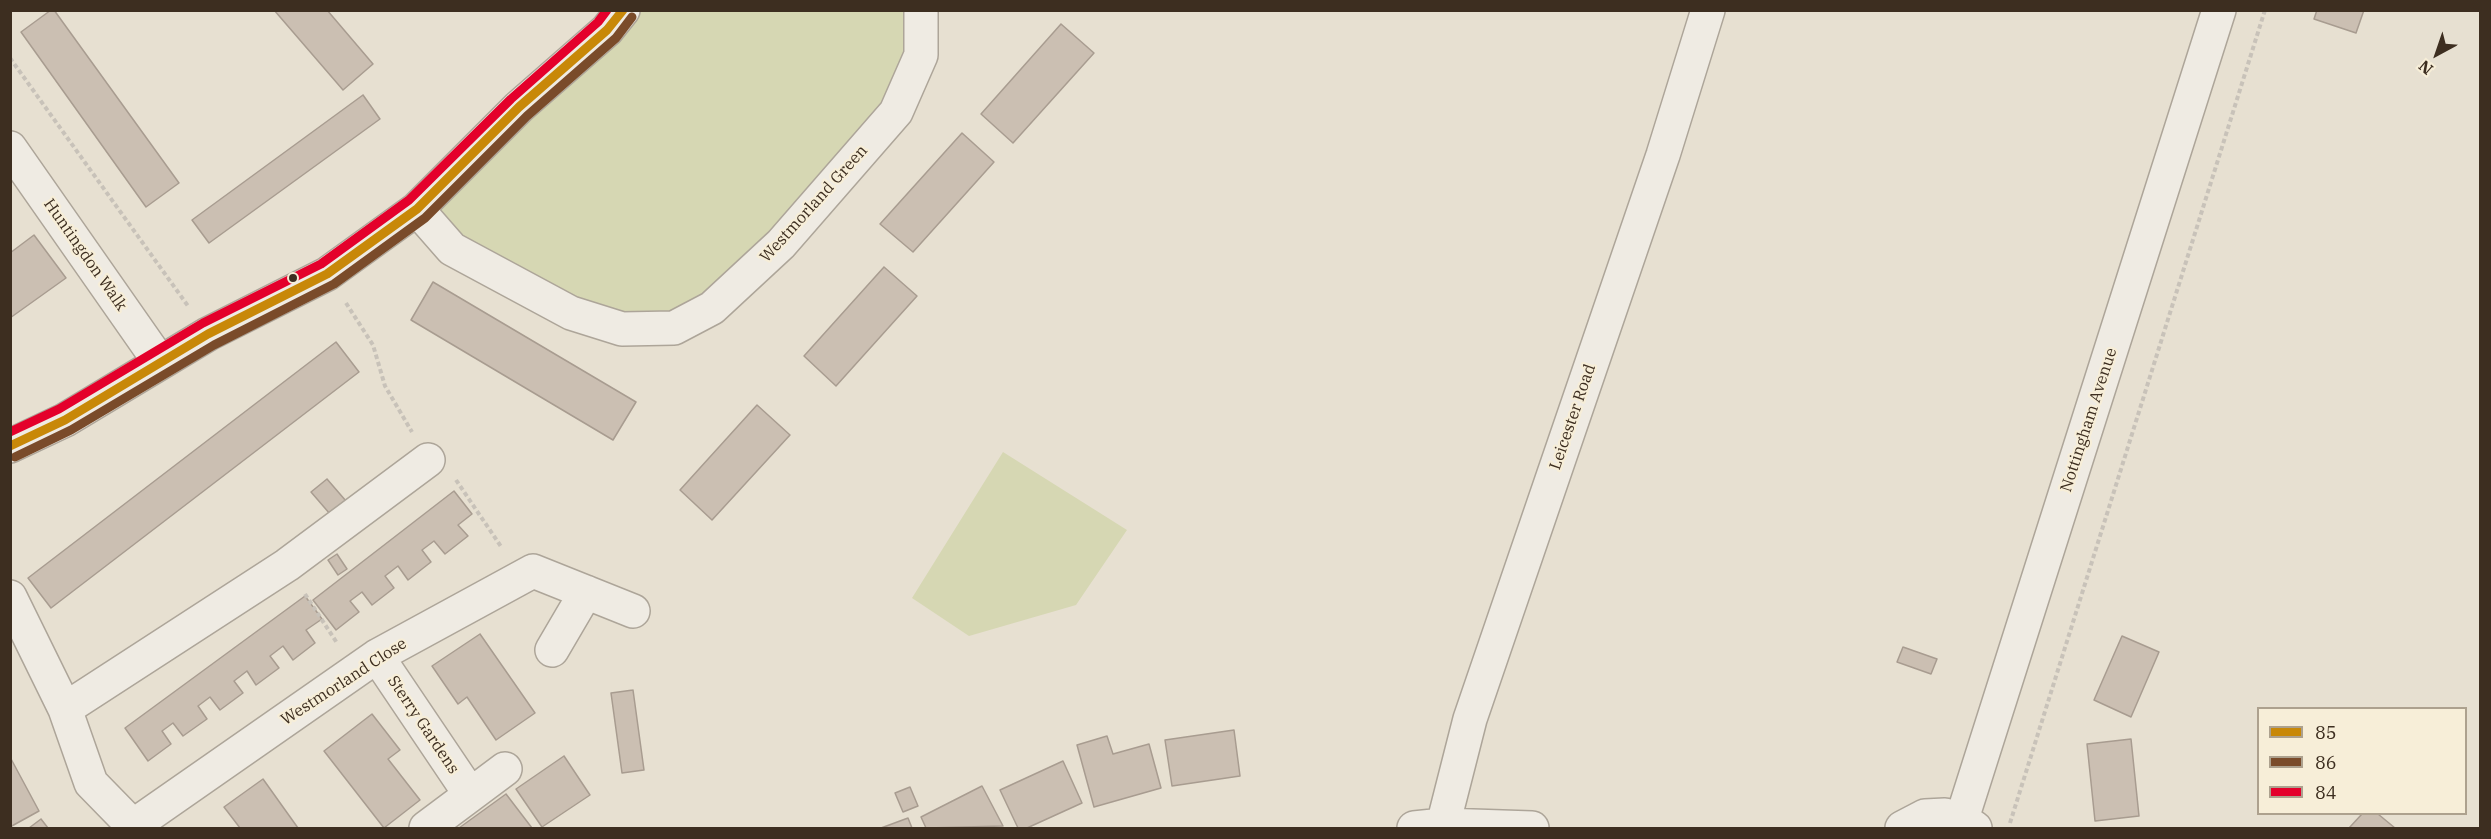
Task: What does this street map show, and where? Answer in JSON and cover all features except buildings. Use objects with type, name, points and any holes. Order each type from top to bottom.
[{"type":"street","points":[[10,446],[65,420],[159,361],[208,334],[327,274],[417,209],[519,107],[607,30],[622,10]]},
{"type":"street","name":"Westmorland Green","points":[[417,209],[452,249],[571,313],[622,329],[674,328],[712,308],[781,244],[896,112],[921,55],[921,10]]},
{"type":"street","name":"Leicester Road","points":[[1428,827],[1470,719],[1659,166],[1708,10]]},
{"type":"street","name":"Nottingham Avenue","points":[[1965,825],[2219,10]]},
{"type":"street","name":"Huntingdon Walk","points":[[10,148],[159,361]]},
{"type":"street","points":[[65,709],[287,565],[428,460]]},
{"type":"street","name":"Westmorland Close","points":[[10,597],[65,709],[91,783],[134,827],[366,663],[532,571],[633,611]]},
{"type":"street","points":[[552,650],[586,592]]},
{"type":"street","name":"Sterry Gardens","points":[[366,663],[470,794]]},
{"type":"street","points":[[426,828],[506,769]]},
{"type":"street","points":[[1902,828],[1925,816],[1945,815],[1965,825]]},
{"type":"street","points":[[1428,827],[1532,828]]},
{"type":"path","points":[[2008,828],[2265,10]]},
{"type":"path","points":[[10,58],[208,334]]},
{"type":"path","points":[[287,565],[366,663]]},
{"type":"green space","points":[[623,11],[921,11],[896,112],[674,328],[571,313],[417,209]]},
{"type":"green space","points":[[1003,452],[1127,530],[1076,605],[969,636],[912,598]]},
{"type":"transit line","name":"84","points":[[10,432],[59,409],[203,323],[321,264],[409,200],[511,99],[598,22],[607,10]]},
{"type":"transit line","name":"85","points":[[10,446],[65,420],[208,334],[327,274],[417,209],[519,107],[607,30],[623,10]]},
{"type":"transit line","name":"86","points":[[15,457],[71,430],[214,345],[334,284],[425,218],[527,116],[616,38],[632,17]]}]
